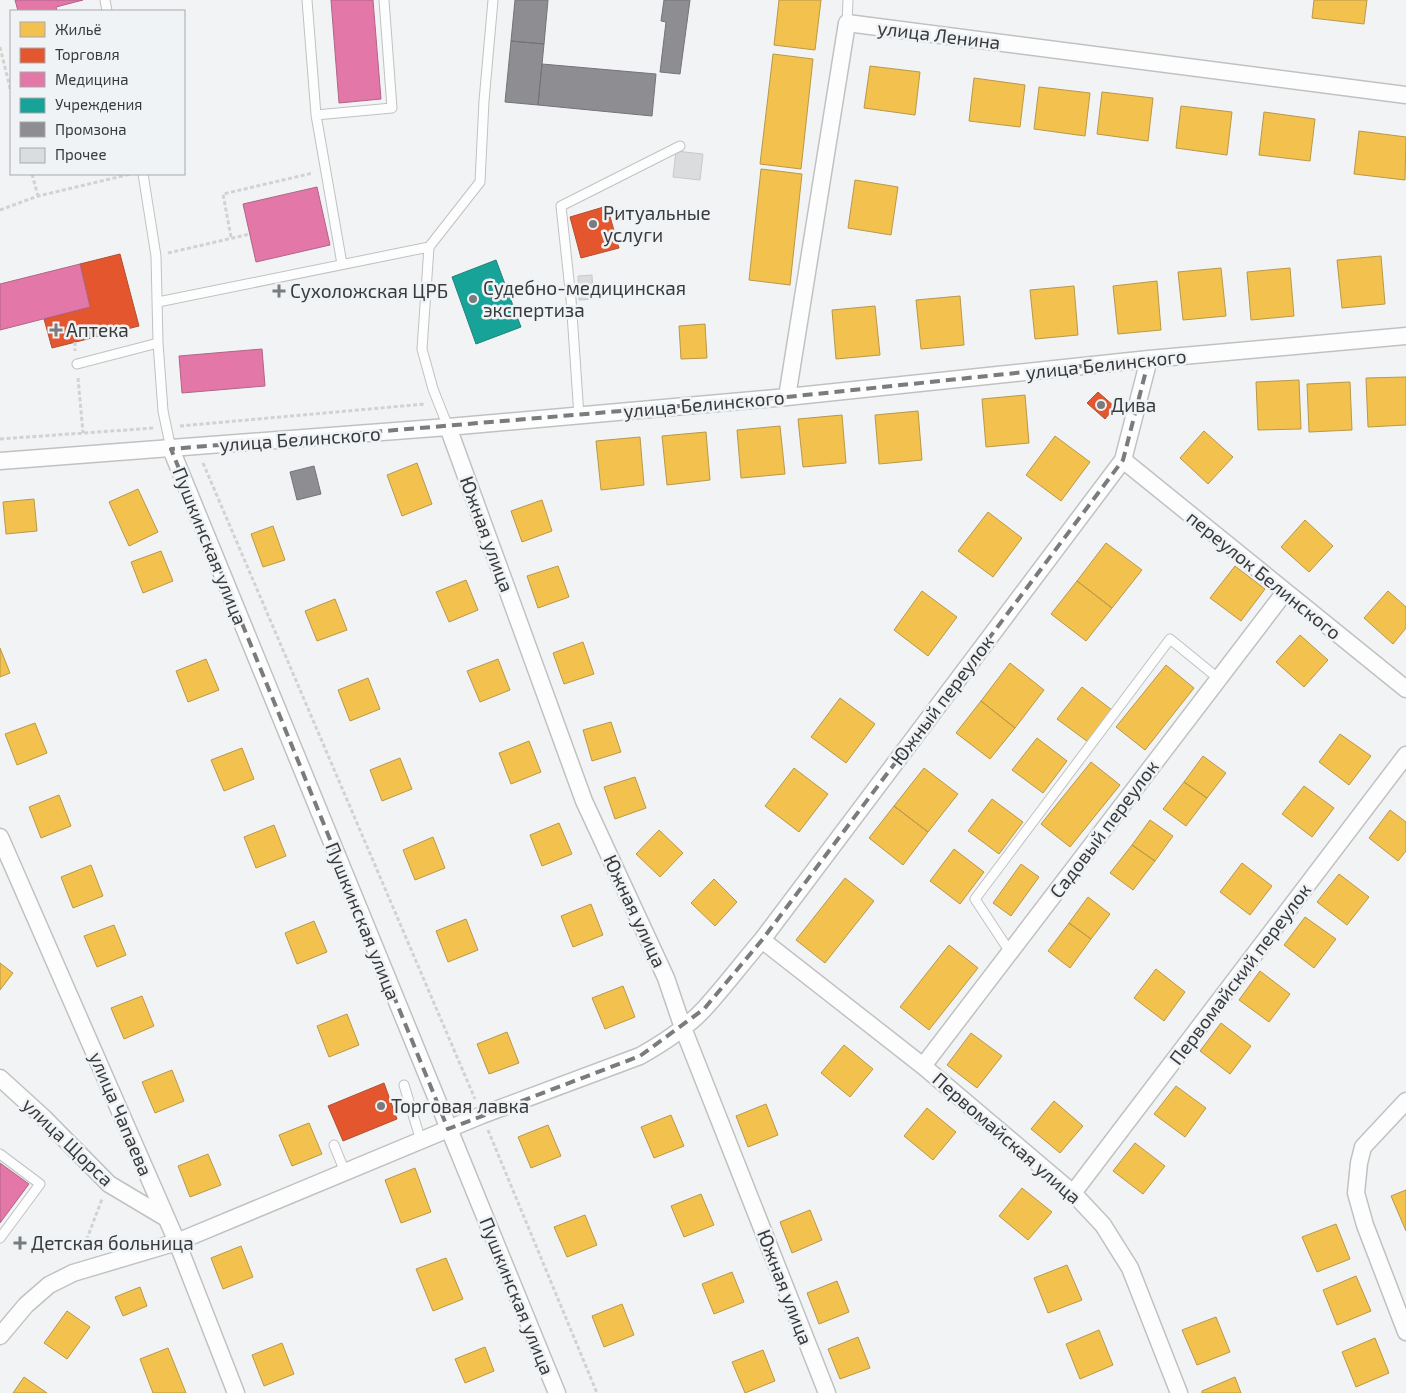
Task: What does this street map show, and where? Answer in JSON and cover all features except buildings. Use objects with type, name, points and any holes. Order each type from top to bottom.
[{"type":"street","name":"улица Ленина","points":[[847,23],[1406,95]]},
{"type":"street","points":[[787,397],[847,23]]},
{"type":"street","name":"улица Белинского","points":[[0,462],[448,428],[787,397],[1149,359],[1406,336]]},
{"type":"street","points":[[1123,460],[1149,359]]},
{"type":"street","name":"Южная улица","points":[[448,428],[584,801],[666,978],[827,1393]]},
{"type":"street","name":"Пушкинская улица","points":[[170,449],[557,1393]]},
{"type":"street","name":"переулок Белинского","points":[[1123,460],[1406,690]]},
{"type":"street","name":"Южный переулок","points":[[0,1336],[26,1305],[49,1285],[73,1273],[177,1242],[421,1141],[448,1128],[640,1056],[684,1028],[704,1009],[762,940],[1123,460]]},
{"type":"street","name":"Садовый переулок","points":[[923,1066],[1285,592]]},
{"type":"street","name":"Первомайский переулок","points":[[1074,1193],[1406,755]]},
{"type":"street","name":"улица Чапаева","points":[[0,836],[177,1242],[236,1393]]},
{"type":"street","name":"Первомайская улица","points":[[762,940],[923,1066],[1074,1193],[1104,1225],[1130,1268],[1180,1393]]},
{"type":"street","name":"улица Щорса","points":[[0,1078],[44,1118],[109,1184],[166,1218]]},
{"type":"street","points":[[1406,1101],[1363,1147],[1358,1163],[1356,1193],[1363,1217],[1406,1332]]},
{"type":"lane","points":[[307,0],[316,115],[342,264]]},
{"type":"lane","points":[[316,115],[392,108],[384,0]]},
{"type":"lane","points":[[448,428],[438,403],[422,349],[429,247],[480,182],[484,100],[493,0]]},
{"type":"lane","points":[[847,23],[848,0]]},
{"type":"lane","points":[[579,416],[571,299],[561,206],[680,146]]},
{"type":"lane","points":[[142,175],[156,256],[158,344],[163,411],[170,449]]},
{"type":"lane","points":[[158,302],[429,247]]},
{"type":"lane","points":[[76,364],[158,344]]},
{"type":"lane","points":[[1010,952],[975,899],[1170,639],[1219,679]]},
{"type":"lane","points":[[404,1085],[421,1141]]},
{"type":"lane","points":[[334,1145],[345,1172]]},
{"type":"lane","points":[[0,1154],[40,1184],[0,1238]]},
{"type":"path","points":[[0,47],[10,88]]},
{"type":"path","points":[[231,238],[223,194],[326,170]]},
{"type":"path","points":[[32,175],[38,196]]},
{"type":"path","points":[[0,210],[38,196],[128,175]]},
{"type":"path","points":[[156,256],[250,234]]},
{"type":"path","points":[[75,342],[82,433]]},
{"type":"path","points":[[0,439],[186,426],[438,403]]},
{"type":"path","points":[[186,426],[482,1115],[596,1393]]},
{"type":"highlighted area","points":[[1149,359],[1123,460],[762,940],[704,1009],[640,1056],[448,1129],[171,449],[787,397]]},
{"type":"place","name":"Ритуальные услуги","points":[[593,224]]},
{"type":"place","name":"Сухоложская ЦРБ","points":[[279,291]]},
{"type":"place","name":"Судебно-медицинская экспертиза","points":[[473,299]]},
{"type":"place","name":"Аптека","points":[[56,330]]},
{"type":"place","name":"Дива","points":[[1101,405]]},
{"type":"place","name":"Торговая лавка","points":[[381,1106]]},
{"type":"place","name":"Детская больница","points":[[20,1243]]}]
